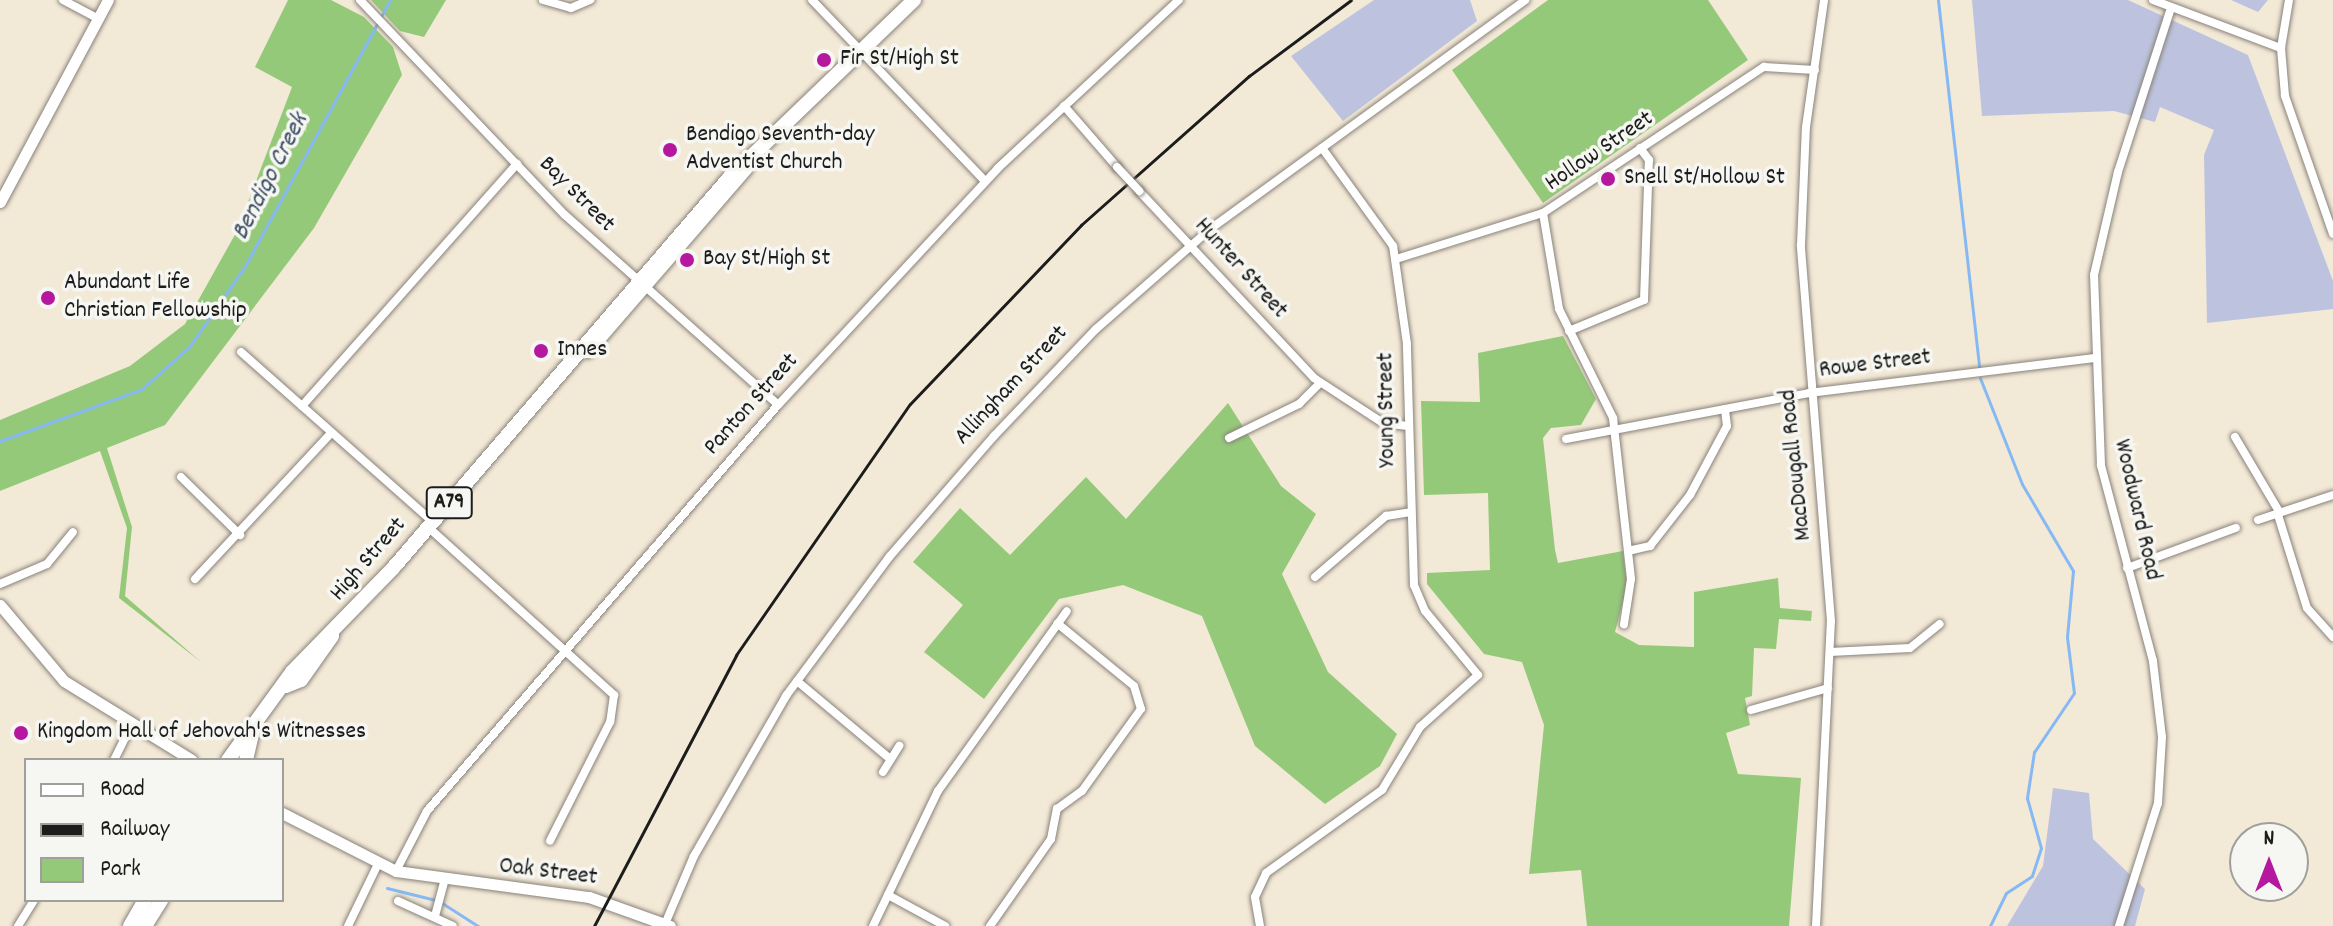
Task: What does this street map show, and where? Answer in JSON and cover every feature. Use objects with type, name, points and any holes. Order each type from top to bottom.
[{"type":"highway","name":"High Street","points":[[230,758],[286,686],[292,672],[332,636],[746,168],[861,49],[914,0]]},
{"type":"highway","name":"High Street","points":[[246,758],[253,729]]},
{"type":"highway","points":[[130,926],[144,902]]},
{"type":"highway","points":[[145,926],[160,902]]},
{"type":"main road","points":[[0,202],[108,0]]},
{"type":"main road","points":[[0,605],[52,671],[189,758]]},
{"type":"main road","name":"Oak Street","points":[[284,814],[396,871],[444,883],[579,896],[644,921],[668,925]]},
{"type":"street","points":[[63,0],[98,19]]},
{"type":"street","name":"Bay Street","points":[[360,0],[517,164],[642,285],[778,405]]},
{"type":"street","points":[[543,0],[571,8],[590,0]]},
{"type":"street","points":[[812,0],[985,181]]},
{"type":"street","name":"Panton Street","points":[[396,871],[427,811],[564,647],[778,405],[985,181],[1179,0]]},
{"type":"street","name":"Allingham Street","points":[[668,925],[740,772],[797,681],[975,457],[1096,329],[1192,244],[1525,0]]},
{"type":"street","name":"MacDougall Road","points":[[1816,926],[1830,652],[1809,393],[1801,245],[1815,70],[1824,0]]},
{"type":"street","points":[[2153,0],[2281,48]]},
{"type":"street","points":[[2289,0],[2281,48],[2289,112],[2333,234]]},
{"type":"street","name":"Woodward Road","points":[[2119,926],[2156,813],[2162,761],[2157,680],[2101,465],[2095,358],[2100,239],[2171,8]]},
{"type":"street","name":"Hollow Street","points":[[1396,259],[1543,213],[1764,67],[1815,70]]},
{"type":"street","name":"Hunter Street","points":[[1064,106],[1139,191],[1320,383],[1383,423],[1408,426]]},
{"type":"street","name":"Young Street","points":[[1260,926],[1256,889],[1276,865],[1382,790],[1420,727],[1478,675],[1417,594],[1396,259],[1390,238],[1322,148]]},
{"type":"street","points":[[1569,331],[1644,300],[1649,160],[1640,148]]},
{"type":"street","points":[[302,406],[517,164]]},
{"type":"street","points":[[1543,213],[1557,302],[1615,432],[1628,551],[1624,624]]},
{"type":"street","points":[[241,352],[606,683],[615,709],[550,841]]},
{"type":"street","name":"Rowe Street","points":[[1566,439],[1809,393],[2095,358]]},
{"type":"street","points":[[1229,438],[1299,404],[1320,383]]},
{"type":"street","points":[[1628,551],[1650,546],[1686,500],[1727,426],[1725,409]]},
{"type":"street","points":[[195,579],[240,535],[331,433]]},
{"type":"street","points":[[2235,437],[2279,514],[2307,608],[2333,637]]},
{"type":"street","points":[[181,477],[240,535]]},
{"type":"street","points":[[2258,520],[2333,495]]},
{"type":"street","points":[[1315,577],[1386,516],[1411,512]]},
{"type":"street","points":[[2127,568],[2236,528]]},
{"type":"street","points":[[0,584],[41,568],[73,532]]},
{"type":"street","points":[[873,926],[938,791],[1067,611]]},
{"type":"street","points":[[990,926],[1051,839],[1053,814],[1082,791],[1142,703],[1134,686],[1057,623]]},
{"type":"street","points":[[1830,652],[1901,650],[1940,624]]},
{"type":"street","points":[[797,681],[888,757]]},
{"type":"street","points":[[1751,710],[1828,688]]},
{"type":"street","points":[[115,758],[132,724]]},
{"type":"street","points":[[883,772],[888,757],[899,746]]},
{"type":"street","points":[[348,926],[378,864]]},
{"type":"street","points":[[435,916],[444,883]]},
{"type":"street","points":[[888,895],[945,926]]},
{"type":"street","points":[[398,901],[453,926]]},
{"type":"street","points":[[18,926],[33,902]]},
{"type":"shaded area","points":[[1374,0],[1470,0],[1477,21],[1343,121],[1291,56]]},
{"type":"shaded area","points":[[1972,0],[2128,0],[2248,55],[2333,281],[2333,309],[2207,323],[2204,155],[2214,130],[2160,107],[2155,122],[2114,111],[1982,116]]},
{"type":"shaded area","points":[[2231,0],[2268,0],[2258,12]]},
{"type":"shaded area","points":[[2053,788],[2089,793],[2093,839],[2145,889],[2135,926],[2007,926],[2043,866]]},
{"type":"green space","points":[[288,0],[331,0],[364,17],[393,47],[402,75],[314,228],[165,425],[107,448],[132,527],[125,596],[201,662],[119,598],[127,528],[100,451],[0,491],[0,420],[130,366],[185,324],[237,231],[292,87],[255,67]]},
{"type":"green space","points":[[371,0],[446,0],[424,37],[400,31]]},
{"type":"green space","points":[[1548,0],[1708,0],[1748,60],[1543,203],[1452,70]]},
{"type":"green space","points":[[1563,336],[1596,399],[1581,425],[1551,428],[1543,438],[1555,550],[1558,563],[1623,551],[1627,586],[1615,632],[1639,645],[1694,647],[1694,592],[1778,578],[1780,608],[1812,611],[1811,621],[1779,619],[1776,649],[1754,648],[1752,696],[1745,698],[1750,725],[1726,733],[1738,774],[1801,778],[1789,926],[1587,926],[1581,870],[1529,874],[1544,725],[1522,662],[1484,654],[1427,584],[1427,573],[1490,570],[1488,493],[1424,495],[1421,401],[1480,402],[1478,353]]},
{"type":"green space","points":[[1228,403],[1281,486],[1316,514],[1282,574],[1328,672],[1397,734],[1380,766],[1325,804],[1255,746],[1202,616],[1123,585],[1059,599],[984,699],[924,652],[963,605],[913,562],[960,508],[1010,555],[1086,477],[1126,519]]},
{"type":"waterway","name":"Bendigo Creek","points":[[0,441],[142,389],[190,346],[245,266],[390,0]]},
{"type":"waterway","points":[[1938,0],[1979,368]]},
{"type":"waterway","points":[[1980,378],[2022,484],[2073,571],[2067,637],[2074,693],[2034,752],[2027,798],[2041,848],[2032,876],[2006,893],[1990,926]]},
{"type":"waterway","points":[[387,888],[436,900]]},
{"type":"waterway","points":[[442,903],[478,926]]},
{"type":"railway","points":[[594,926],[736,655],[910,404],[1081,225],[1249,76],[1351,0]]},
{"type":"place","name":"Fir St/High St","points":[[824,60]]},
{"type":"place","name":"Bendigo Seventh-day Adventist Church","points":[[670,150]]},
{"type":"place","name":"Snell St/Hollow St","points":[[1608,179]]},
{"type":"place","name":"Bay St/High St","points":[[687,260]]},
{"type":"place","name":"Abundant Life Christian Fellowship","points":[[48,298]]},
{"type":"place","name":"Innes","points":[[541,351]]},
{"type":"place","name":"Kingdom Hall of Jehovah's Witnesses","points":[[21,733]]}]
